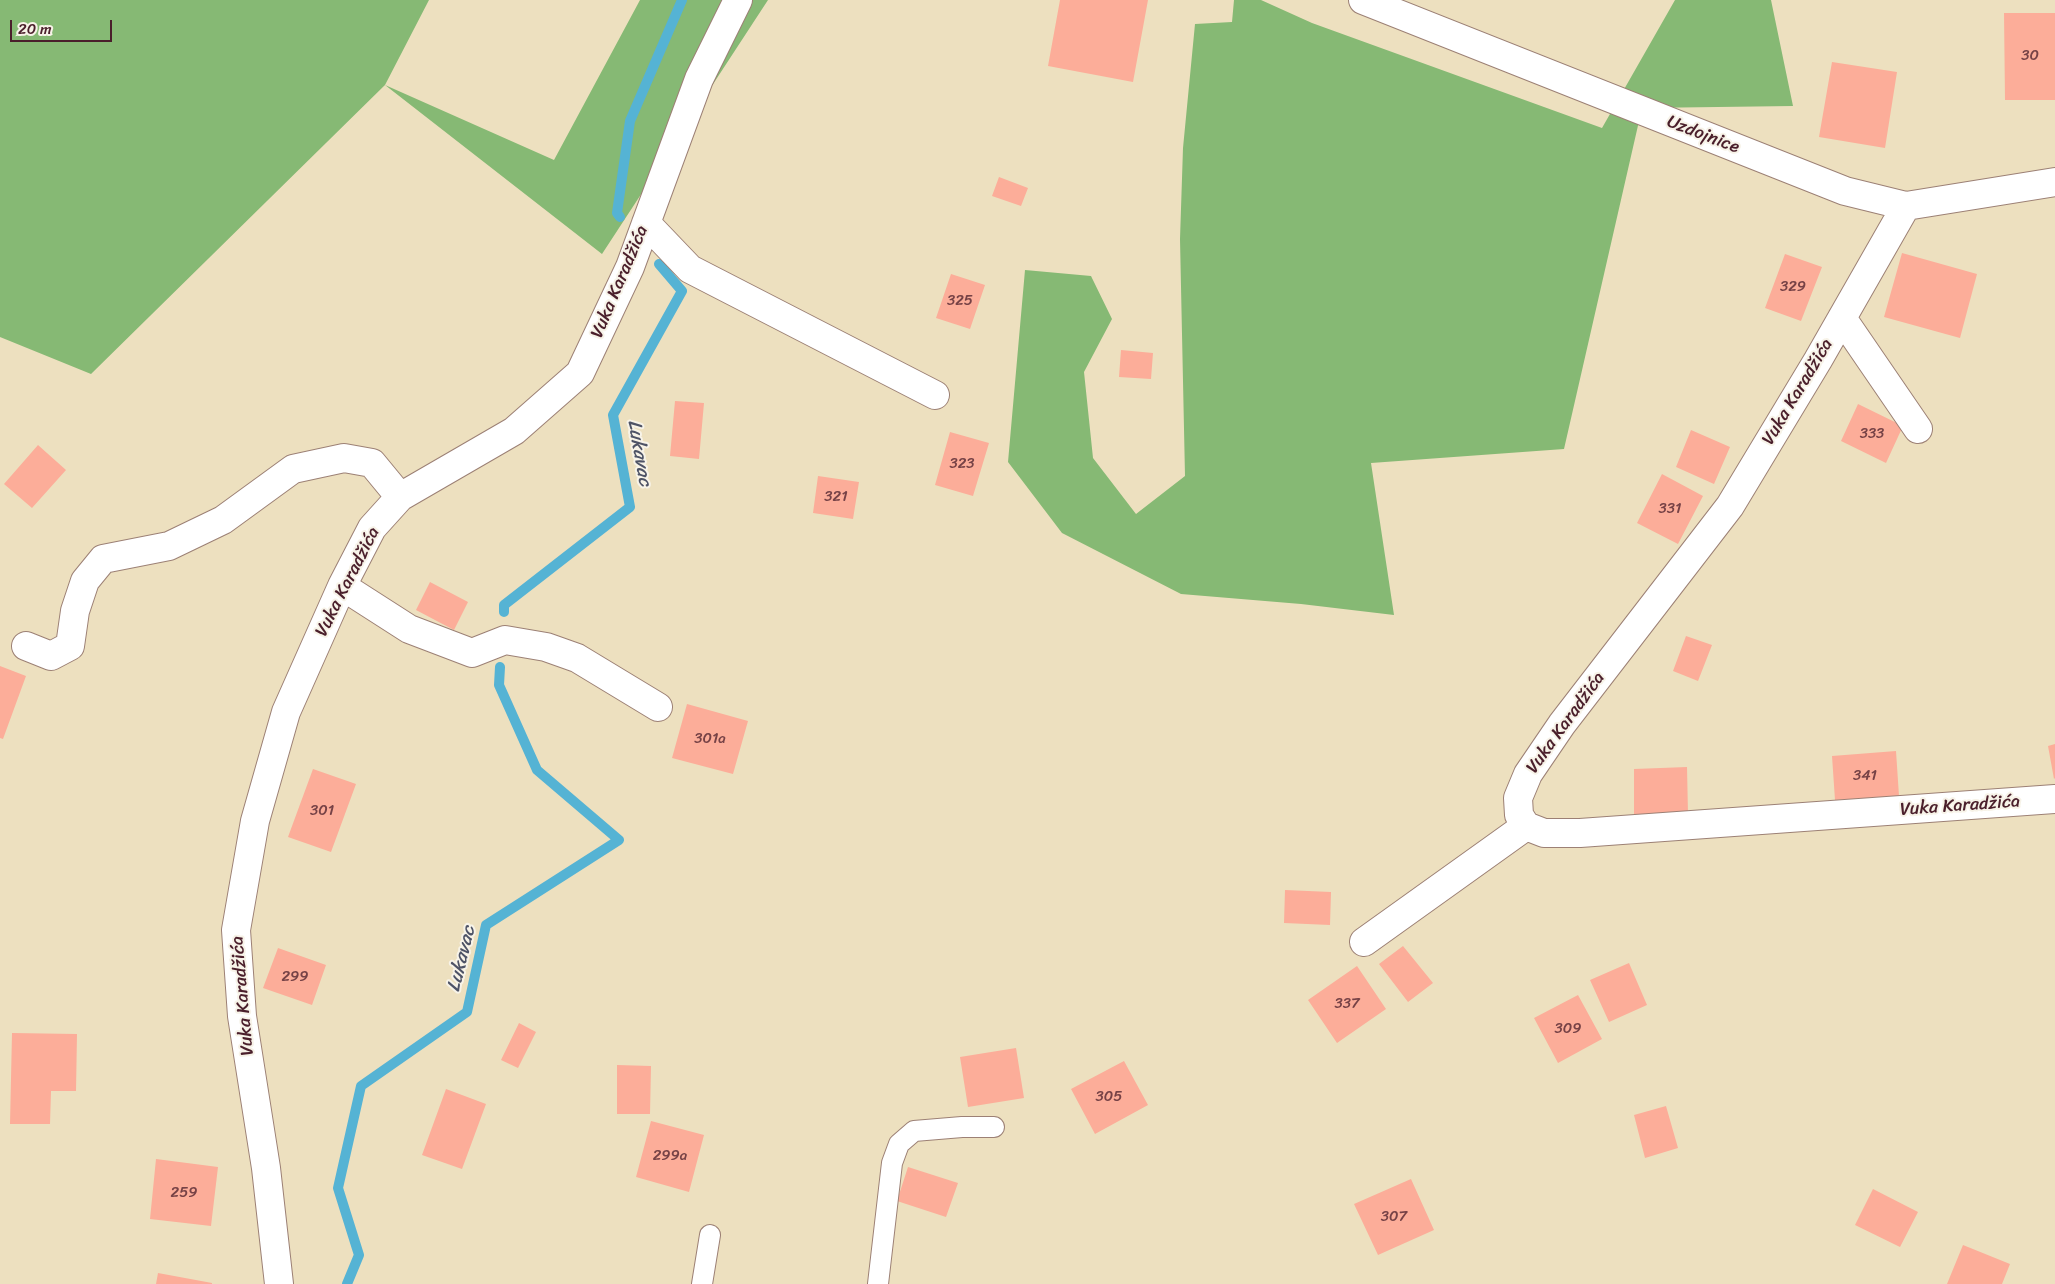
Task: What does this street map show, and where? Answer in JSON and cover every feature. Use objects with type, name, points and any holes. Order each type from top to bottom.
[{"type":"street","name":"Vuka Karadžića","points":[[279,1284],[266,1168],[242,1016],[236,930],[255,822],[286,712],[342,586],[372,528],[400,497],[514,431],[580,373],[630,266],[699,79],[738,0]]},
{"type":"street","name":"Uzdojnice","points":[[1363,0],[1845,191],[1906,206],[2055,182]]},
{"type":"street","name":"Vuka Karadžića","points":[[1906,206],[1730,506],[1562,724],[1528,774],[1518,798],[1519,815],[1526,826],[1544,833],[1580,833],[2055,800]]},
{"type":"street","points":[[646,223],[690,269],[935,395]]},
{"type":"street","points":[[1842,318],[1918,429]]},
{"type":"street","points":[[26,646],[51,656],[70,646],[75,612],[84,581],[103,560],[169,546],[223,520],[293,469],[344,458],[372,464],[400,497]]},
{"type":"street","points":[[342,586],[409,629],[472,653],[505,640],[546,647],[577,658],[658,707]]},
{"type":"street","points":[[1364,942],[1526,826]]},
{"type":"lane","points":[[878,1284],[892,1162],[899,1144],[914,1131],[962,1127],[994,1127]]},
{"type":"lane","points":[[702,1284],[710,1235]]},
{"type":"green space","points":[[0,0],[429,0],[385,85],[91,374],[0,337]]},
{"type":"green space","points":[[640,0],[768,0],[602,254],[385,85],[554,160]]},
{"type":"green space","points":[[1234,0],[1261,0],[1312,23],[1602,128],[1675,0],[1771,0],[1793,106],[1642,108],[1564,449],[1371,463],[1394,615],[1301,604],[1181,594],[1062,533],[1008,462],[1025,270],[1091,276],[1112,319],[1084,372],[1093,458],[1136,514],[1185,476],[1180,239],[1183,148],[1195,24],[1232,22]]},
{"type":"building","points":[[1060,0],[1148,0],[1133,82],[1048,66]]},
{"type":"building","points":[[2004,13],[2055,13],[2055,100],[2005,100]]},
{"type":"building","points":[[1832,62],[1897,72],[1885,148],[1819,137]]},
{"type":"building","points":[[999,177],[1028,188],[1021,206],[992,196]]},
{"type":"building","points":[[1902,253],[1977,274],[1960,338],[1884,317]]},
{"type":"building","points":[[1785,254],[1822,267],[1801,321],[1765,308]]},
{"type":"building","points":[[951,274],[985,285],[970,329],[936,318]]},
{"type":"building","points":[[1121,350],[1153,353],[1151,379],[1119,377]]},
{"type":"building","points":[[675,401],[704,403],[699,459],[670,456]]},
{"type":"building","points":[[1858,404],[1903,426],[1886,463],[1841,441]]},
{"type":"building","points":[[1691,430],[1730,447],[1714,484],[1676,467]]},
{"type":"building","points":[[950,432],[989,443],[973,496],[935,485]]},
{"type":"building","points":[[38,445],[66,470],[32,508],[4,484]]},
{"type":"building","points":[[1662,474],[1703,496],[1678,544],[1637,523]]},
{"type":"building","points":[[818,476],[859,482],[853,519],[813,513]]},
{"type":"building","points":[[430,582],[468,602],[454,630],[416,610]]},
{"type":"building","points":[[1686,636],[1712,645],[1698,681],[1673,671]]},
{"type":"building","points":[[0,666],[26,676],[3,739],[0,738]]},
{"type":"building","points":[[687,704],[748,721],[733,774],[672,758]]},
{"type":"building","points":[[2055,744],[2055,778],[2054,779],[2048,746]]},
{"type":"building","points":[[1896,751],[1899,796],[1835,800],[1832,756]]},
{"type":"building","points":[[1687,767],[1688,814],[1634,815],[1634,769]]},
{"type":"building","points":[[313,769],[356,784],[331,852],[288,837]]},
{"type":"building","points":[[1285,890],[1331,892],[1330,925],[1284,923]]},
{"type":"building","points":[[1403,946],[1433,983],[1408,1002],[1379,964]]},
{"type":"building","points":[[278,948],[326,965],[312,1005],[263,988]]},
{"type":"building","points":[[1629,963],[1647,1005],[1609,1022],[1590,980]]},
{"type":"building","points":[[1357,966],[1386,1009],[1337,1043],[1308,1000]]},
{"type":"building","points":[[1578,995],[1602,1039],[1558,1063],[1534,1018]]},
{"type":"building","points":[[519,1023],[536,1032],[518,1068],[501,1060]]},
{"type":"building","points":[[12,1033],[77,1034],[76,1091],[51,1091],[50,1124],[10,1124]]},
{"type":"building","points":[[1016,1048],[1024,1098],[968,1107],[960,1057]]},
{"type":"building","points":[[1124,1061],[1148,1105],[1095,1134],[1071,1089]]},
{"type":"building","points":[[617,1065],[651,1066],[650,1114],[617,1114]]},
{"type":"building","points":[[446,1089],[486,1104],[462,1169],[422,1155]]},
{"type":"building","points":[[1666,1106],[1678,1148],[1645,1158],[1634,1115]]},
{"type":"building","points":[[651,1121],[704,1135],[689,1192],[636,1177]]},
{"type":"building","points":[[156,1159],[218,1167],[211,1226],[150,1219]]},
{"type":"building","points":[[908,1167],[958,1183],[946,1217],[897,1201]]},
{"type":"building","points":[[1411,1179],[1434,1230],[1378,1255],[1354,1204]]},
{"type":"building","points":[[1873,1189],[1918,1212],[1900,1247],[1855,1225]]},
{"type":"building","points":[[1963,1245],[2010,1264],[2002,1284],[1947,1284]]},
{"type":"building","points":[[158,1273],[212,1283],[212,1284],[156,1284]]},
{"type":"waterway","name":"Lukavac","points":[[620,217],[617,213],[630,121],[682,0]]},
{"type":"waterway","name":"Lukavac","points":[[504,612],[504,605],[630,507],[613,415],[682,291],[659,264]]},
{"type":"waterway","name":"Lukavac","points":[[347,1284],[359,1255],[338,1188],[361,1086],[467,1012],[486,925],[619,840],[537,770],[499,685],[500,667]]}]
